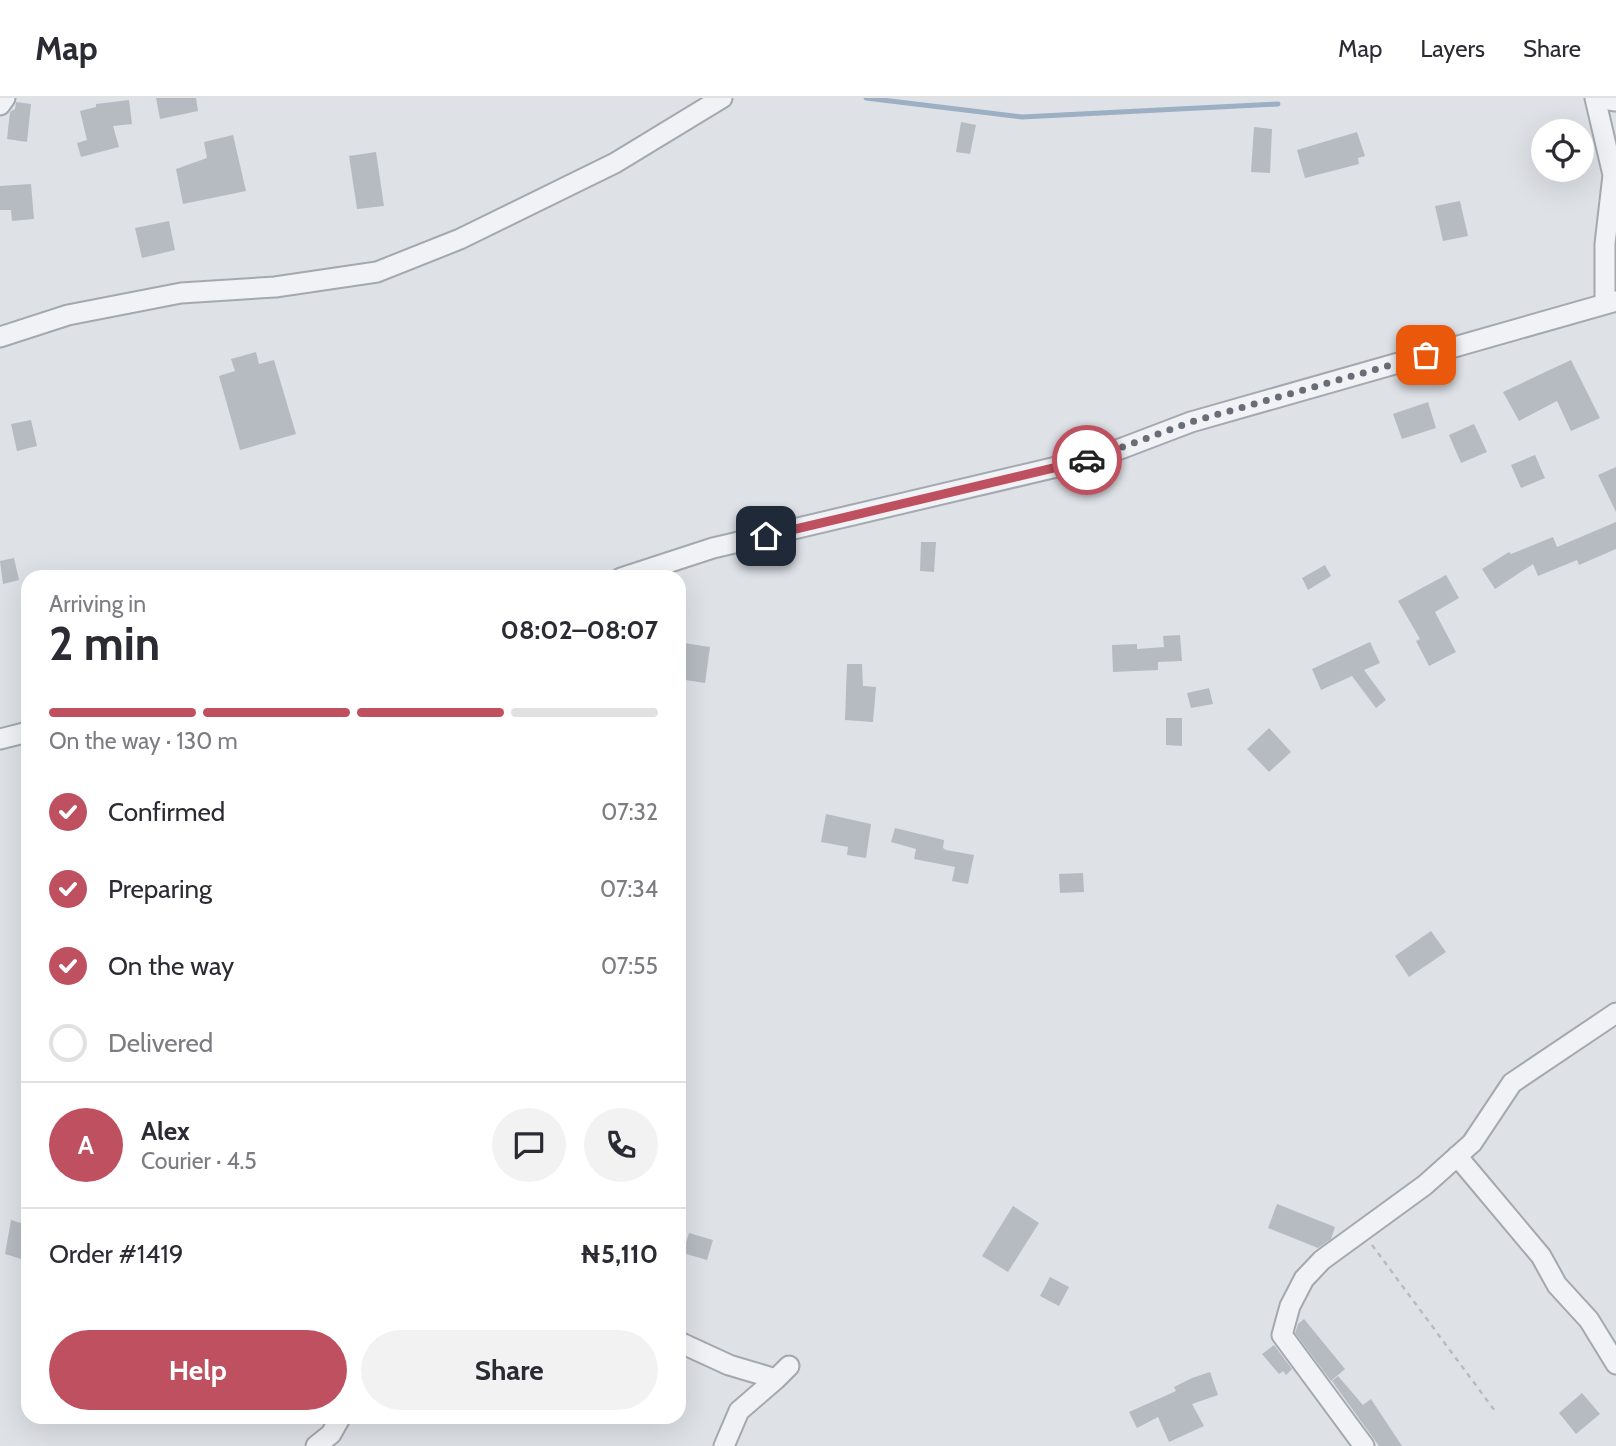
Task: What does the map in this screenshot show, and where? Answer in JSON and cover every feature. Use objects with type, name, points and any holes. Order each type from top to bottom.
[{"type":"street","points":[[0,105],[5,98]]},
{"type":"street","points":[[0,337],[68,315],[181,293],[275,287],[377,272],[460,239],[603,169],[722,98]]},
{"type":"street","points":[[646,570],[713,548],[1099,457],[1191,422],[1611,302],[1605,244],[1613,175],[1595,98],[1616,101]]},
{"type":"street","points":[[0,739],[21,734]]},
{"type":"street","points":[[1364,1446],[1282,1335],[1290,1306],[1304,1279],[1322,1260],[1425,1185],[1457,1156],[1483,1128],[1513,1083],[1616,1013]]},
{"type":"street","points":[[1457,1156],[1541,1256],[1558,1285],[1589,1320],[1616,1364]]},
{"type":"street","points":[[686,1345],[730,1365],[783,1373],[739,1411],[724,1446]]},
{"type":"street","points":[[316,1446],[331,1434],[337,1424]]},
{"type":"path","points":[[1362,1231],[1495,1411]]},
{"type":"building","points":[[156,98],[196,98],[198,111],[160,119]]},
{"type":"building","points":[[129,100],[132,124],[113,126],[119,147],[81,157],[77,143],[87,140],[80,111],[96,107],[96,104]]},
{"type":"building","points":[[16,102],[31,104],[27,142],[7,139],[10,112],[15,109]]},
{"type":"building","points":[[961,122],[976,125],[970,154],[956,152]]},
{"type":"building","points":[[1254,127],[1272,129],[1270,173],[1251,172]]},
{"type":"building","points":[[1357,132],[1365,156],[1358,158],[1359,164],[1305,178],[1297,150]]},
{"type":"building","points":[[233,135],[246,191],[183,204],[176,169],[207,158],[204,142]]},
{"type":"building","points":[[376,152],[384,206],[357,209],[349,156]]},
{"type":"building","points":[[31,184],[34,219],[12,221],[11,210],[0,210],[0,186]]},
{"type":"building","points":[[1460,201],[1468,236],[1443,241],[1435,206]]},
{"type":"building","points":[[169,221],[175,250],[142,258],[135,228]]},
{"type":"building","points":[[256,352],[259,364],[274,360],[296,434],[240,450],[219,376],[235,371],[231,359]]},
{"type":"building","points":[[1571,360],[1600,418],[1571,431],[1557,401],[1519,421],[1503,392]]},
{"type":"building","points":[[1428,402],[1436,428],[1402,439],[1393,414]]},
{"type":"building","points":[[31,420],[37,446],[17,451],[11,424]]},
{"type":"building","points":[[1474,424],[1487,452],[1461,463],[1449,435]]},
{"type":"building","points":[[1535,455],[1545,478],[1521,488],[1511,465]]},
{"type":"building","points":[[1616,467],[1616,512],[1598,475]]},
{"type":"building","points":[[1616,522],[1616,549],[1579,565],[1577,560],[1538,576],[1533,564],[1495,589],[1482,569],[1509,552],[1511,554],[1553,537],[1557,547]]},
{"type":"building","points":[[921,542],[936,542],[934,572],[920,571]]},
{"type":"building","points":[[14,558],[19,580],[3,584],[0,561]]},
{"type":"building","points":[[1325,565],[1331,576],[1308,590],[1302,578]]},
{"type":"building","points":[[1446,575],[1459,598],[1435,612],[1456,652],[1429,666],[1416,641],[1420,639],[1398,601]]},
{"type":"building","points":[[1180,635],[1182,661],[1158,662],[1158,670],[1113,672],[1112,645],[1137,644],[1137,649],[1164,647],[1163,636]]},
{"type":"building","points":[[1370,642],[1380,663],[1364,670],[1386,700],[1376,708],[1352,676],[1321,690],[1312,669]]},
{"type":"building","points":[[686,643],[710,647],[705,683],[686,680]]},
{"type":"building","points":[[847,664],[862,664],[863,686],[876,687],[873,722],[845,720]]},
{"type":"building","points":[[1209,688],[1213,704],[1191,708],[1187,693]]},
{"type":"building","points":[[1166,718],[1182,718],[1182,746],[1166,745]]},
{"type":"building","points":[[1269,728],[1291,752],[1269,772],[1247,749]]},
{"type":"building","points":[[826,814],[871,824],[866,858],[847,855],[848,847],[821,842]]},
{"type":"building","points":[[895,828],[944,840],[943,848],[946,850],[974,855],[968,884],[952,881],[955,867],[914,859],[916,849],[891,842]]},
{"type":"building","points":[[1083,873],[1084,892],[1060,893],[1059,874]]},
{"type":"building","points":[[1431,931],[1446,952],[1409,977],[1395,956]]},
{"type":"building","points":[[1277,1204],[1335,1227],[1331,1239],[1318,1248],[1268,1228]]},
{"type":"building","points":[[1013,1206],[1039,1223],[1008,1272],[982,1256]]},
{"type":"building","points":[[11,1220],[21,1223],[21,1259],[5,1254]]},
{"type":"building","points":[[689,1233],[713,1240],[707,1260],[686,1254]]},
{"type":"building","points":[[1050,1277],[1069,1287],[1059,1306],[1040,1296]]},
{"type":"building","points":[[1304,1319],[1345,1369],[1331,1381],[1295,1333],[1298,1324]]},
{"type":"building","points":[[1274,1345],[1292,1369],[1286,1375],[1283,1371],[1279,1374],[1262,1354]]},
{"type":"building","points":[[1210,1372],[1218,1395],[1192,1404],[1204,1426],[1169,1442],[1158,1417],[1137,1428],[1129,1412],[1176,1391],[1174,1387],[1192,1378]]},
{"type":"building","points":[[1338,1376],[1363,1405],[1371,1399],[1402,1446],[1379,1446],[1332,1381]]},
{"type":"building","points":[[1582,1393],[1600,1414],[1576,1434],[1559,1413]]},
{"type":"waterway","points":[[866,98],[1022,117],[1278,104]]},
{"type":"way so far","points":[[1087,460],[1191,422],[1426,355]]},
{"type":"route","points":[[766,536],[1087,460]]}]
